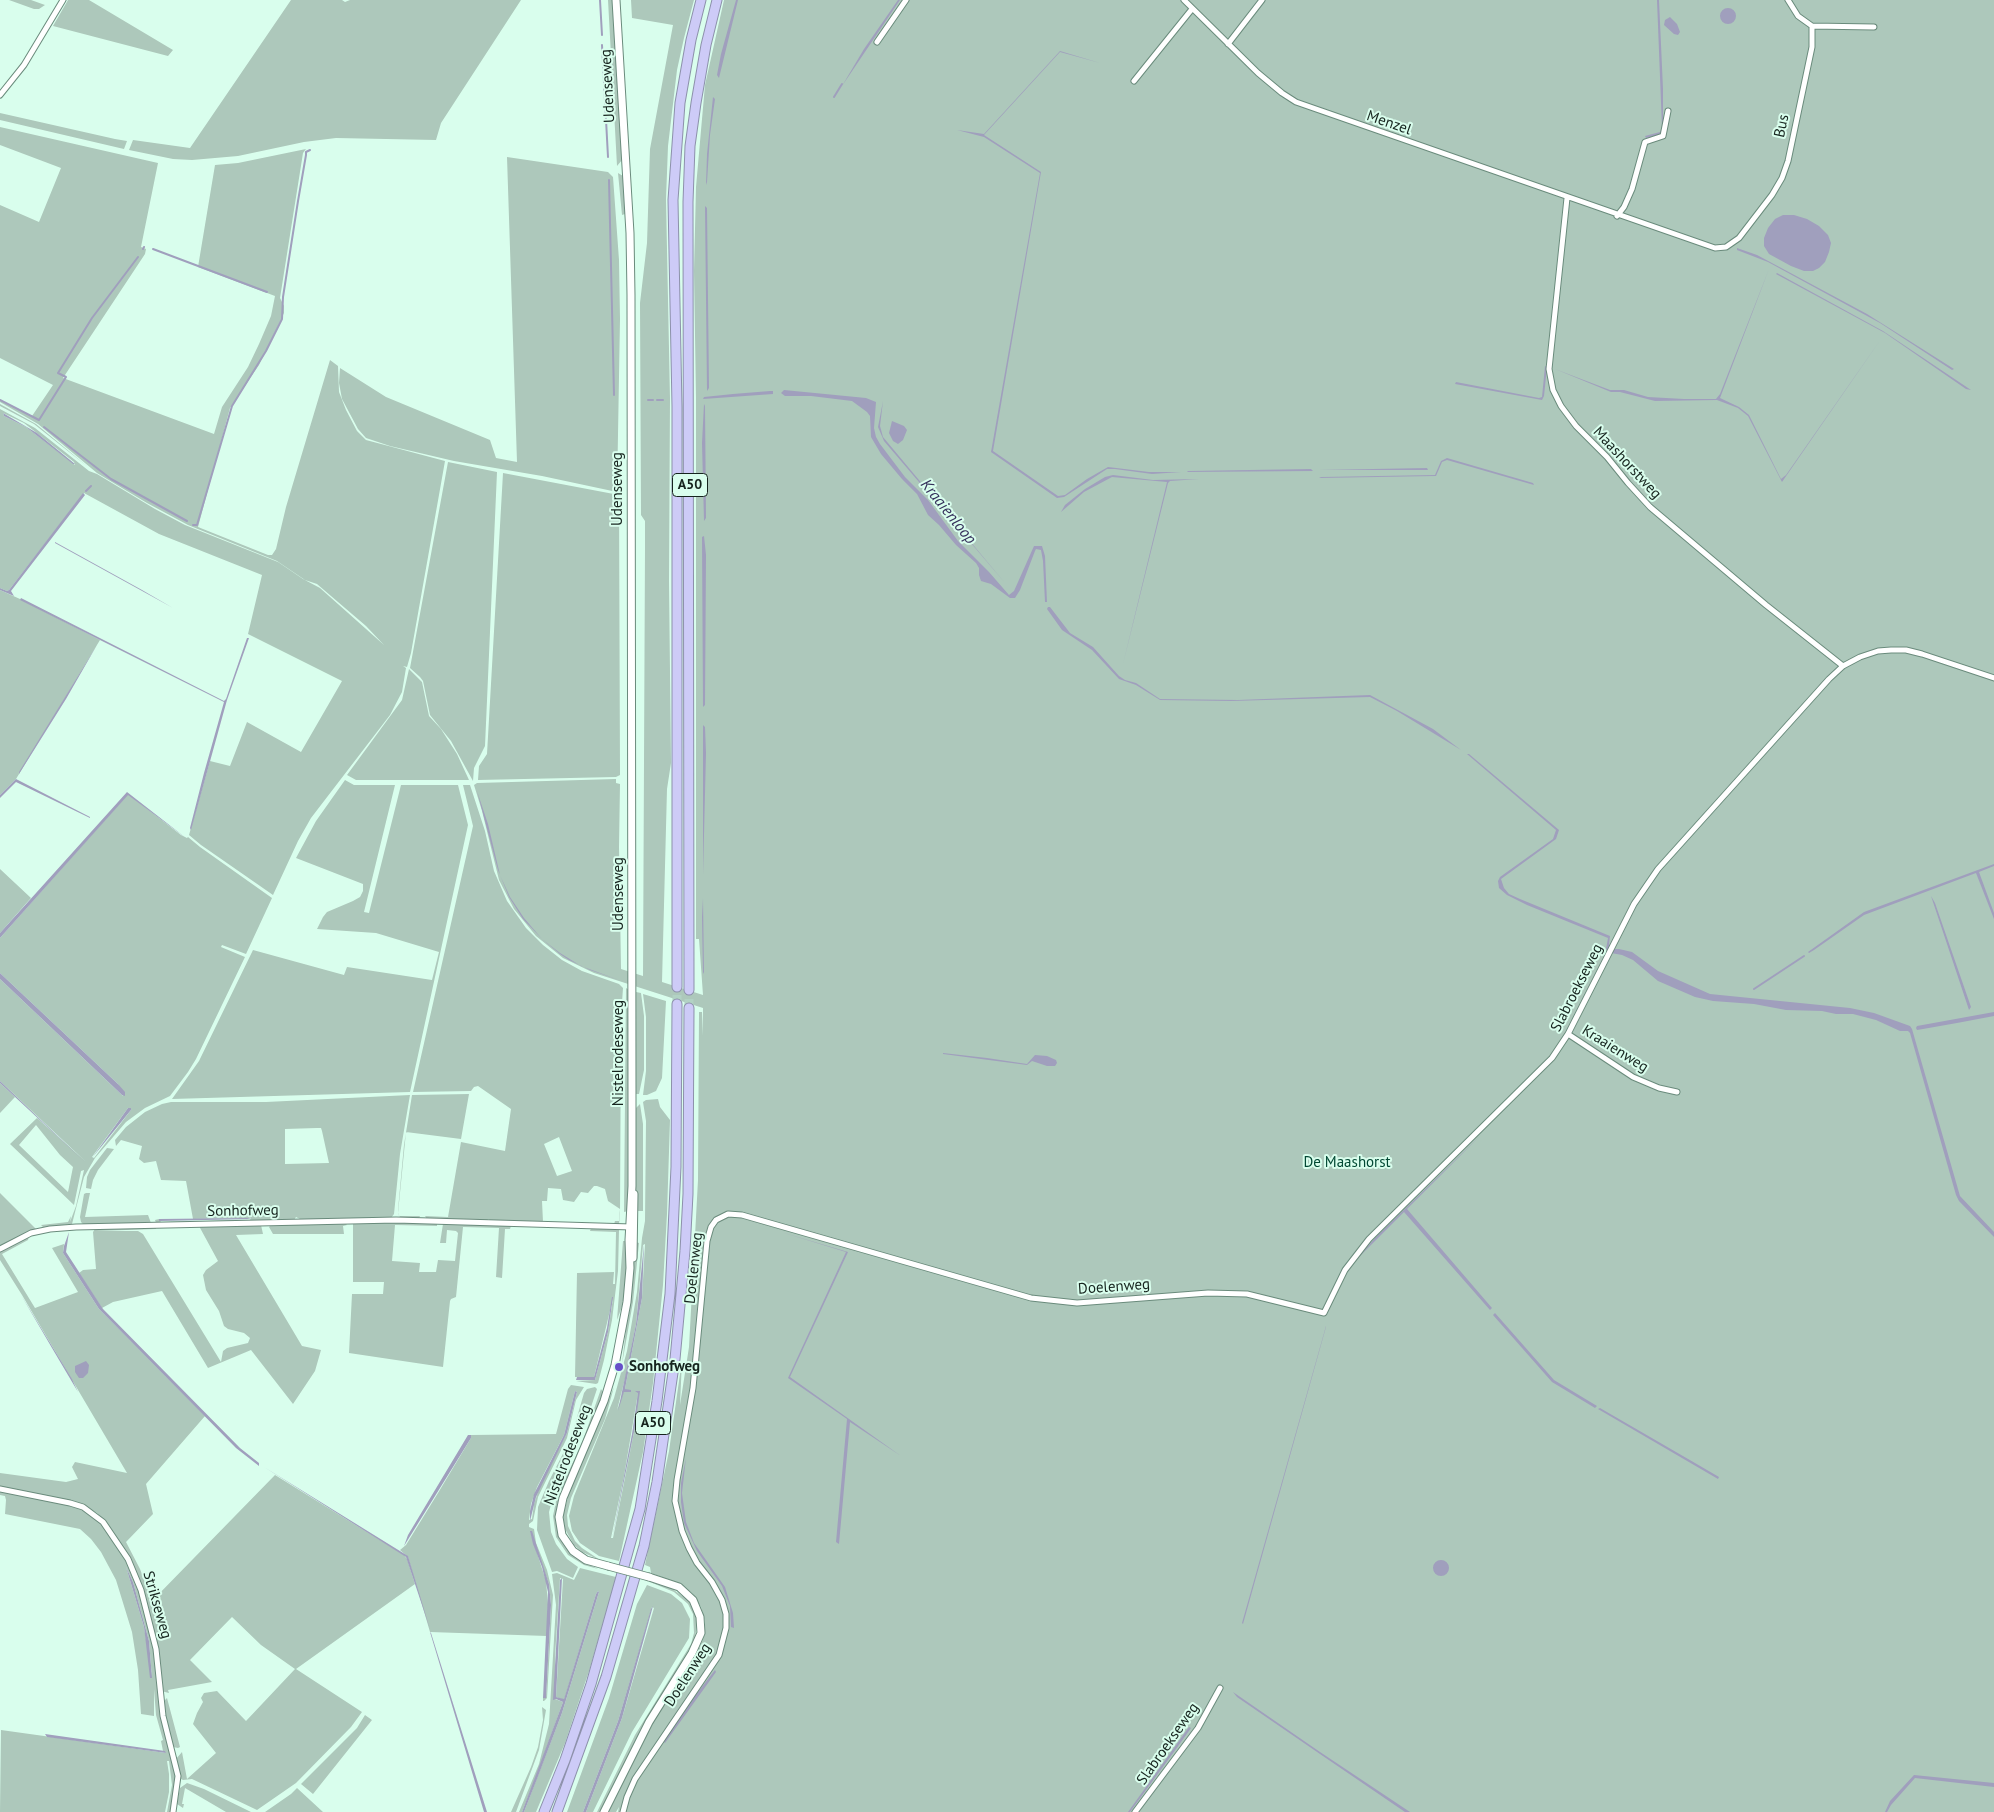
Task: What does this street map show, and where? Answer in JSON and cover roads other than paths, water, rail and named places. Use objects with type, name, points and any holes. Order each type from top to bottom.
[{"type":"highway","name":"A50","points":[[677,987],[677,406],[673,200],[680,104],[691,40],[701,0]]},
{"type":"highway","name":"A50","points":[[689,990],[688,202],[690,146],[697,93],[717,0]]},
{"type":"highway","name":"A50","points":[[544,1812],[591,1684],[640,1510],[658,1392],[670,1294],[676,1167],[676,1004]]},
{"type":"highway","name":"A50","points":[[557,1812],[606,1676],[644,1546],[657,1482],[676,1359],[685,1251],[688,1194],[689,1008]]},
{"type":"street","points":[[0,95],[24,65],[63,0]]},
{"type":"street","name":"Udenseweg","points":[[616,0],[630,242],[632,979]]},
{"type":"street","points":[[877,42],[906,0]]},
{"type":"street","name":"Menzel","points":[[1184,0],[1271,84],[1296,102],[1707,247],[1726,247]]},
{"type":"street","points":[[1228,44],[1262,0]]},
{"type":"street","points":[[1788,0],[1798,16],[1812,26],[1874,27]]},
{"type":"street","points":[[1134,81],[1192,9]]},
{"type":"street","name":"Bus","points":[[1726,247],[1739,238],[1758,214],[1777,186],[1785,169],[1812,48],[1812,26]]},
{"type":"street","points":[[1618,216],[1632,189],[1645,142],[1664,136],[1668,111]]},
{"type":"street","name":"Maashorstweg","points":[[1567,198],[1549,369],[1552,390],[1561,406],[1570,419],[1607,457],[1628,484],[1650,507],[1766,605],[1843,666]]},
{"type":"street","name":"Slabroekseweg","points":[[1324,1313],[1345,1270],[1369,1239],[1552,1058],[1568,1034],[1634,904],[1658,869],[1843,666],[1860,657],[1878,652],[1906,650],[1994,678]]},
{"type":"street","name":"Nistelrodeseweg","points":[[604,1812],[649,1722],[692,1653],[701,1633],[700,1617],[693,1600],[679,1587],[586,1560],[573,1551],[562,1535],[559,1517],[563,1498],[600,1410],[614,1365],[627,1302],[630,1268],[633,1261],[632,979]]},
{"type":"street","name":"Kraaienweg","points":[[1568,1034],[1633,1077],[1659,1088],[1677,1092]]},
{"type":"street","name":"Doelenweg","points":[[622,1812],[635,1779],[719,1655],[726,1628],[726,1614],[722,1600],[689,1548],[682,1530],[676,1501],[677,1480],[693,1388],[708,1233],[721,1216],[728,1214],[742,1215],[1031,1298],[1077,1303],[1208,1293],[1247,1294],[1324,1313]]},
{"type":"street","name":"Sonhofweg","points":[[0,1249],[31,1233],[68,1227],[396,1220],[632,1227]]},
{"type":"street","name":"Strikseweg","points":[[0,1489],[70,1502],[83,1507],[103,1522],[128,1559],[141,1590],[156,1649],[163,1716],[178,1776],[173,1812]]},
{"type":"street","name":"Slabroekseweg","points":[[1135,1812],[1198,1728],[1220,1688]]},
{"type":"water","points":[[736,0],[738,0],[719,78],[717,75],[721,54]]},
{"type":"water","points":[[898,0],[900,0],[842,86],[864,49]]},
{"type":"water","points":[[1657,0],[1659,0],[1663,89],[1663,134],[1646,138],[1645,136],[1660,132],[1662,128]]},
{"type":"water","points":[[1728,8],[1736,16],[1728,24],[1720,16]]},
{"type":"water","points":[[1670,17],[1677,24],[1680,32],[1678,35],[1674,34],[1664,25],[1665,20]]},
{"type":"water","points":[[1060,51],[1100,63],[1060,52],[984,135],[1041,172],[993,451],[1058,496],[1065,495],[1108,467],[1149,472],[1181,472],[1152,474],[1107,469],[1064,497],[1057,498],[991,452],[1040,173],[984,137],[957,130],[984,134]]},
{"type":"water","points":[[713,97],[715,99],[706,185],[707,154]]},
{"type":"water","points":[[705,206],[707,208],[709,388],[707,391]]},
{"type":"water","points":[[1783,215],[1794,215],[1807,219],[1819,226],[1828,235],[1831,243],[1829,252],[1825,262],[1819,268],[1813,271],[1804,271],[1769,254],[1764,246],[1764,238],[1768,228],[1775,219]]},
{"type":"water","points":[[1737,248],[1757,255],[1867,314],[1954,369],[1952,370],[1880,323],[1768,262],[1737,250]]},
{"type":"water","points":[[1769,269],[1720,398],[1739,407],[1749,415],[1781,479],[1786,475],[1881,339],[1782,482],[1748,416],[1738,408],[1717,400],[1655,401],[1620,392],[1611,392],[1555,369],[1610,390],[1624,390],[1648,397],[1716,399],[1720,394]]},
{"type":"water","points":[[1777,273],[1883,331],[1971,390],[1966,389],[1885,333]]},
{"type":"water","points":[[1545,366],[1547,367],[1542,400],[1455,384],[1456,382],[1539,398],[1542,397]]},
{"type":"water","points":[[784,390],[866,398],[876,402],[874,428],[880,444],[905,477],[928,500],[958,541],[1009,595],[1014,591],[1034,546],[1042,546],[1045,556],[1047,602],[1045,602],[1041,550],[1036,549],[1015,598],[1010,598],[991,584],[981,581],[979,568],[976,563],[928,515],[917,494],[881,454],[871,437],[870,416],[867,412],[852,401],[811,396],[785,396],[781,393]]},
{"type":"water","points":[[773,391],[773,394],[703,399],[704,397]]},
{"type":"water","points":[[883,401],[880,426],[883,437],[1005,583],[884,441],[878,427]]},
{"type":"water","points":[[704,404],[706,518],[704,521],[702,443]]},
{"type":"water","points":[[3,413],[37,433],[75,464],[26,427],[4,416]]},
{"type":"water","points":[[892,421],[904,426],[907,430],[903,440],[898,444],[893,441],[889,433]]},
{"type":"water","points":[[1447,458],[1533,483],[1534,485],[1447,460],[1442,462],[1436,476],[1319,478],[1435,475],[1441,461]]},
{"type":"water","points":[[1427,468],[1428,470],[1319,470]]},
{"type":"water","points":[[1311,469],[1313,471],[1187,472],[1188,471]]},
{"type":"water","points":[[1113,475],[1153,480],[1199,479],[1170,481],[1168,483],[1123,664],[1167,482],[1112,477],[1084,492],[1061,512],[1065,505],[1085,489],[1105,477]]},
{"type":"water","points":[[83,493],[85,495],[11,591],[14,596],[0,590],[0,588],[9,590]]},
{"type":"water","points":[[704,536],[706,555],[705,705],[703,707],[702,537]]},
{"type":"water","points":[[55,543],[142,590],[173,608]]},
{"type":"water","points":[[21,598],[224,701],[247,638],[249,638],[227,700],[191,830],[204,773],[224,702],[20,600]]},
{"type":"water","points":[[1050,607],[1070,633],[1093,647],[1119,676],[1136,683],[1160,699],[1238,700],[1370,695],[1433,729],[1461,750],[1370,697],[1231,701],[1160,700],[1136,685],[1119,679],[1092,650],[1062,630],[1047,609]]},
{"type":"water","points":[[97,645],[66,699],[19,774],[19,772]]},
{"type":"water","points":[[703,725],[705,727],[706,753],[703,875]]},
{"type":"water","points":[[1467,754],[1559,830],[1556,839],[1501,879],[1504,888],[1509,894],[1520,899],[1610,936],[1610,948],[1608,951],[1606,949],[1608,938],[1527,905],[1507,895],[1499,888],[1498,881],[1500,877],[1553,839],[1556,830]]},
{"type":"water","points":[[16,779],[90,818],[16,782],[0,798],[0,795]]},
{"type":"water","points":[[477,791],[488,824],[500,875],[498,870]]},
{"type":"water","points":[[127,792],[186,838],[128,795],[0,938],[0,933]]},
{"type":"water","points":[[1994,864],[1994,866],[1979,872],[1994,913],[1994,919],[1976,873],[1864,915],[1814,950],[1808,952],[1864,912]]},
{"type":"water","points":[[500,876],[510,897],[524,918],[542,939],[523,919],[509,897]]},
{"type":"water","points":[[1931,896],[1971,1007],[1969,1010]]},
{"type":"water","points":[[703,898],[704,972],[703,974],[702,917]]},
{"type":"water","points":[[542,939],[560,953],[579,965],[560,954]]},
{"type":"water","points":[[1613,949],[1632,952],[1658,971],[1710,994],[1850,1008],[1874,1013],[1910,1026],[1960,1196],[1994,1232],[1994,1237],[1959,1201],[1956,1195],[1908,1031],[1900,1031],[1876,1020],[1853,1014],[1786,1010],[1695,997],[1658,981],[1633,960],[1611,953]]},
{"type":"water","points":[[0,973],[118,1084],[125,1092],[125,1096],[0,979]]},
{"type":"water","points":[[1994,1012],[1994,1016],[1917,1030],[1916,1028],[1917,1026]]},
{"type":"water","points":[[943,1054],[1027,1064],[1035,1055],[1047,1056],[1056,1060],[1057,1063],[1055,1066],[1047,1066],[1032,1061],[1027,1065]]},
{"type":"water","points":[[0,1081],[85,1162],[0,1083]]},
{"type":"water","points":[[128,1108],[131,1108],[131,1110],[92,1158]]},
{"type":"water","points":[[1482,1134],[1407,1209],[1492,1308],[1490,1310],[1404,1212],[1358,1258],[1375,1238]]},
{"type":"water","points":[[159,1219],[252,1219],[159,1221]]},
{"type":"water","points":[[69,1232],[66,1252],[103,1309],[240,1448],[259,1463],[259,1466],[236,1448],[99,1309],[63,1253]]},
{"type":"water","points":[[781,1232],[848,1252],[790,1377],[901,1456],[850,1422],[839,1544],[836,1542],[847,1419],[788,1378],[846,1252]]},
{"type":"water","points":[[644,1244],[642,1298],[625,1389],[631,1390],[631,1392],[624,1392],[618,1411],[636,1324]]},
{"type":"water","points":[[21,1295],[72,1379],[78,1392],[52,1348]]},
{"type":"water","points":[[612,1297],[608,1332],[595,1380],[576,1380],[577,1377],[594,1377],[607,1328]]},
{"type":"water","points":[[1495,1313],[1554,1380],[1597,1406],[1595,1408],[1552,1382],[1493,1315]]},
{"type":"water","points":[[1326,1327],[1243,1624],[1242,1623]]},
{"type":"water","points":[[86,1361],[89,1365],[88,1373],[83,1378],[79,1378],[75,1372],[75,1366]]},
{"type":"water","points":[[575,1391],[577,1392],[567,1433],[536,1497],[530,1521],[534,1494],[564,1435]]},
{"type":"water","points":[[635,1391],[640,1391],[634,1432],[612,1539],[632,1434],[638,1393]]},
{"type":"water","points":[[1600,1408],[1719,1477],[1718,1479],[1598,1409]]},
{"type":"water","points":[[468,1435],[471,1435],[471,1438],[404,1546],[408,1535]]},
{"type":"water","points":[[686,1458],[682,1493],[686,1522],[694,1543],[725,1587],[733,1613],[734,1628],[731,1627],[730,1606],[722,1586],[697,1551],[684,1523],[681,1483]]},
{"type":"water","points":[[264,1467],[408,1556],[430,1629],[406,1557]]},
{"type":"water","points":[[530,1531],[532,1531],[549,1584],[551,1605],[546,1698],[543,1698],[548,1592]]},
{"type":"water","points":[[1441,1560],[1449,1568],[1441,1576],[1433,1568]]},
{"type":"water","points":[[126,1567],[133,1582],[149,1641],[152,1678],[150,1678],[144,1627]]},
{"type":"water","points":[[562,1578],[556,1697],[564,1699],[596,1594],[599,1592],[562,1713],[524,1812],[522,1812],[563,1702],[556,1699],[553,1700],[560,1580]]},
{"type":"water","points":[[653,1606],[622,1718],[586,1812],[583,1812],[618,1721]]},
{"type":"water","points":[[431,1633],[487,1812],[484,1812]]},
{"type":"water","points":[[715,1670],[716,1672],[665,1743],[663,1741]]},
{"type":"water","points":[[1233,1692],[1410,1812],[1405,1812],[1237,1697]]},
{"type":"water","points":[[1189,1727],[1191,1728],[1176,1749],[1130,1812],[1128,1812]]},
{"type":"water","points":[[45,1734],[165,1751],[166,1753],[47,1737]]},
{"type":"water","points":[[1914,1775],[1994,1783],[1994,1787],[1915,1778],[1885,1812],[1890,1801]]},
{"type":"waterway","points":[[600,0],[602,35]]},
{"type":"waterway","points":[[602,45],[608,157]]},
{"type":"waterway","points":[[834,97],[842,84]]},
{"type":"waterway","points":[[193,525],[197,525],[232,406],[266,351],[282,319],[283,297],[306,152],[310,150]]},
{"type":"waterway","points":[[609,180],[614,395]]},
{"type":"waterway","points":[[153,249],[267,292]]},
{"type":"waterway","points":[[0,400],[39,420],[66,377],[58,373],[92,318],[138,257]]},
{"type":"waterway","points":[[648,400],[653,400]]},
{"type":"waterway","points":[[657,400],[663,400]]},
{"type":"waterway","points":[[44,427],[111,479],[187,521]]},
{"type":"waterway","points":[[86,491],[91,486]]},
{"type":"waterway","points":[[1754,989],[1804,956]]},
{"type":"tunnel","points":[[677,987],[677,1004]]},
{"type":"tunnel","points":[[689,990],[689,1008]]},
{"type":"place","name":"Sonhofweg","points":[[619,1367]]},
{"type":"water label","name":"Kraaienloop","points":[[948,512]]},
{"type":"park label","name":"De Maashorst","points":[[1347,1163]]}]
